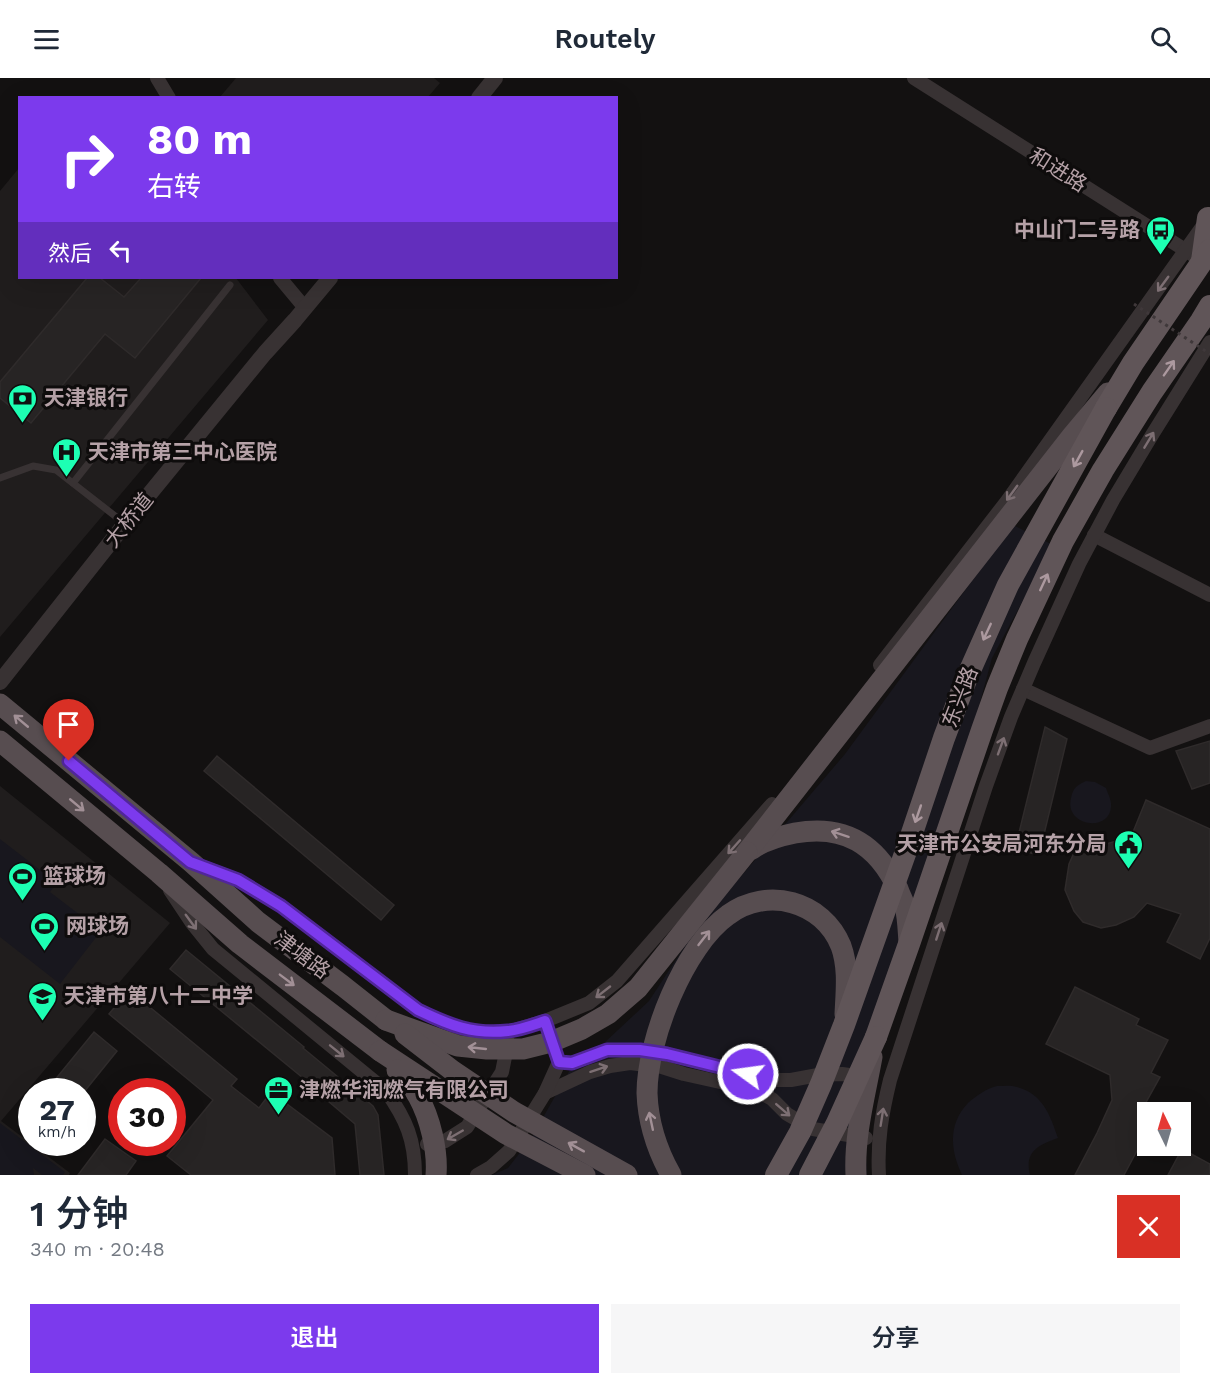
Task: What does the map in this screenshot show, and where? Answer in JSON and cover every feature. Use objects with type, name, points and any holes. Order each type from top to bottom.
[{"type":"highway","points":[[1200,254],[1209,217]]},
{"type":"highway","name":"东兴路","points":[[776,1175],[800,1132],[821,1084],[967,676],[1008,585],[1106,408],[1200,254]]},
{"type":"highway","name":"东兴路","points":[[810,1175],[837,1123],[876,1037],[909,944],[913,908],[1017,639],[1063,541],[1103,470],[1210,306]]},
{"type":"main road","points":[[386,1020],[458,1046],[523,1049],[551,1042],[582,1029],[608,1014],[638,988],[1072,436],[1133,363]]},
{"type":"main road","name":"津塘路","points":[[0,704],[190,862],[258,922],[453,1071],[514,1112],[627,1175]]},
{"type":"main road","name":"津塘路","points":[[0,741],[159,873],[240,945],[380,1051],[506,1134],[585,1175]]},
{"type":"main road","points":[[747,852],[769,840],[791,834],[818,830],[843,835],[861,843],[880,859],[913,908]]},
{"type":"main road","points":[[671,1175],[663,1162],[652,1130],[647,1092],[649,1075],[658,1035],[679,980],[691,957],[715,925],[744,905],[760,900],[794,903],[818,915],[828,924],[842,948],[847,977],[844,1025]]},
{"type":"main road","points":[[856,1175],[857,1133],[876,1037]]},
{"type":"main road","points":[[380,1051],[418,1095],[434,1147],[436,1175]]},
{"type":"street","points":[[157,78],[168,96]]},
{"type":"street","points":[[481,96],[495,78]]},
{"type":"street","name":"和进路","points":[[914,78],[1200,254]]},
{"type":"street","points":[[190,862],[238,880],[281,906],[418,1010],[461,1029],[490,1032],[511,1031],[545,1021],[589,1003],[617,981],[766,812],[1200,254]]},
{"type":"street","points":[[281,279],[305,308]]},
{"type":"street","name":"大桥道","points":[[0,682],[265,352],[329,279]]},
{"type":"street","points":[[879,1175],[878,1140],[890,1080],[986,786],[1011,717],[1094,535],[1152,435],[1210,342]]},
{"type":"street","points":[[1094,535],[1210,595]]},
{"type":"street","points":[[1023,689],[1150,748],[1210,726]]},
{"type":"street","points":[[159,873],[192,923],[213,949],[386,1091],[404,1119],[413,1147],[415,1175]]},
{"type":"street","points":[[477,1175],[491,1171],[509,1151],[545,1093],[559,1062],[545,1021]]},
{"type":"street","points":[[413,1147],[445,1141],[467,1127],[502,1072],[511,1031]]},
{"type":"street","points":[[559,1062],[572,1063],[607,1050],[640,1050],[667,1054],[769,1080],[791,1080],[818,1075],[842,1074],[890,1080]]},
{"type":"street","points":[[545,1093],[590,1072],[610,1066],[630,1063],[662,1067],[756,1090],[772,1099],[787,1114],[813,1129],[878,1140]]},
{"type":"lane","points":[[73,483],[230,285]]},
{"type":"lane","points":[[0,478],[33,466],[56,470],[125,524]]},
{"type":"path","points":[[1134,304],[1210,354]]},
{"type":"shaded area","points":[[236,78],[434,78],[440,83],[429,96],[221,96]]},
{"type":"shaded area","name":"天津市第三中心医院","points":[[18,169],[18,279],[237,279],[268,320],[0,637],[0,191]]},
{"type":"shaded area","points":[[1013,525],[1053,545],[992,658],[963,765],[874,1033],[865,1143],[867,1175],[492,1175],[508,1168],[532,1137],[571,1068],[603,1044],[649,1001],[696,929],[845,754]]},
{"type":"shaded area","points":[[1086,781],[1095,782],[1106,788],[1110,800],[1111,807],[1108,815],[1096,823],[1080,820],[1074,815],[1071,807],[1074,789]]},
{"type":"shaded area","name":"天津市第八十二中学","points":[[0,786],[170,923],[38,1078],[18,1078],[18,1101],[1,1121],[18,1134],[18,1156],[47,1156],[70,1173],[69,1175],[0,1175]]},
{"type":"shaded area","points":[[0,839],[57,883],[50,892],[101,931],[60,984],[0,937]]},
{"type":"shaded area","points":[[997,1086],[1015,1086],[1026,1090],[1039,1100],[1058,1138],[1039,1146],[1031,1155],[1030,1175],[962,1175],[953,1147],[957,1120],[971,1100]]},
{"type":"shaded area","points":[[0,1123],[18,1137],[18,1156],[44,1156],[65,1172],[63,1175],[42,1175],[33,1168],[34,1175],[0,1175]]},
{"type":"building","name":"天津市第三中心医院","points":[[86,279],[101,279],[124,297],[140,279],[200,279],[135,358],[105,334],[31,423],[0,398],[0,382]]},
{"type":"building","points":[[1045,727],[1067,739],[1039,855],[1015,849]]},
{"type":"building","points":[[1210,741],[1210,783],[1192,789],[1176,751]]},
{"type":"building","points":[[217,756],[394,905],[381,920],[204,771]]},
{"type":"building","points":[[1146,800],[1210,829],[1210,938],[1200,959],[1167,942],[1181,914],[1147,903],[1134,917],[1116,925],[1101,928],[1083,922],[1074,911],[1065,890],[1069,864],[1074,853],[1131,837]]},
{"type":"building","points":[[186,950],[373,1106],[378,1115],[384,1175],[360,1175],[355,1124],[303,1078],[170,969]]},
{"type":"building","points":[[1075,987],[1139,1019],[1136,1025],[1168,1040],[1151,1073],[1160,1077],[1146,1102],[1137,1102],[1137,1151],[1124,1175],[1075,1175],[1112,1100],[1110,1075],[1046,1044]]},
{"type":"building","points":[[129,990],[237,1079],[231,1086],[259,1108],[271,1092],[332,1138],[335,1175],[191,1175],[167,1156],[186,1156],[186,1133],[213,1100],[109,1014]]},
{"type":"building","points":[[94,1032],[117,1051],[95,1078],[56,1078]]},
{"type":"building","points":[[105,1139],[108,1141],[108,1156],[129,1156],[136,1161],[126,1175],[78,1175],[92,1156],[96,1156],[96,1151]]},
{"type":"building","points":[[1191,1154],[1210,1164],[1210,1175],[1168,1175],[1178,1156],[1191,1156]]},
{"type":"place","name":"中山门二号路","points":[[1161,256]]},
{"type":"place","name":"天津银行","points":[[23,424]]},
{"type":"place","name":"天津市第三中心医院","points":[[67,478]]},
{"type":"place","name":"天津市公安局河东分局","points":[[1128,870]]},
{"type":"place","name":"篮球场","points":[[22,902]]},
{"type":"place","name":"网球场","points":[[45,952]]},
{"type":"place","name":"天津市第八十二中学","points":[[43,1022]]},
{"type":"place","name":"津燃华润燃气有限公司","points":[[278,1116]]},
{"type":"route","points":[[69,761],[190,862],[238,880],[281,906],[418,1010],[442,1022],[461,1029],[490,1032],[511,1031],[545,1021],[559,1062],[572,1063],[607,1050],[640,1050],[667,1054],[748,1074]]}]
